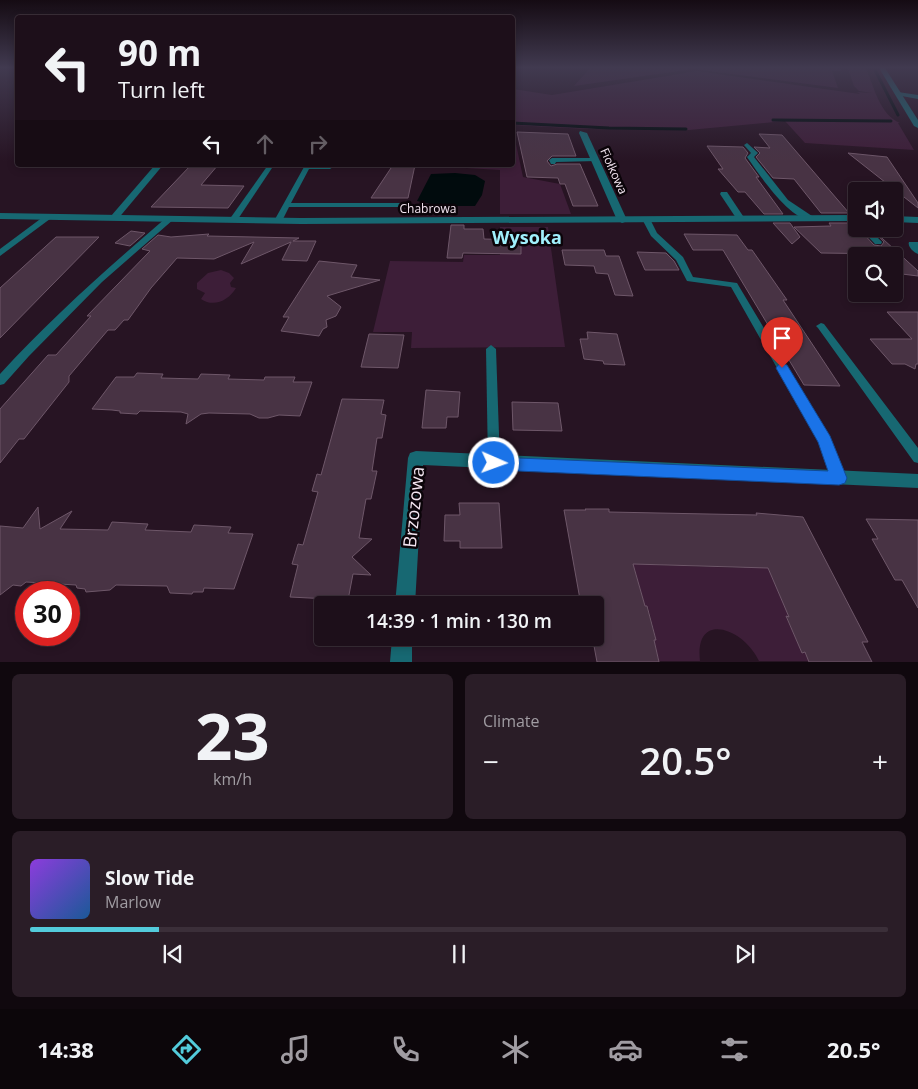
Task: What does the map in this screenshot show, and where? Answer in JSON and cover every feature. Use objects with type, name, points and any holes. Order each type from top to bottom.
[{"type":"street","points":[[901,99],[918,126]]},
{"type":"street","name":"Fiołkowa","points":[[583,133],[622,220]]},
{"type":"street","points":[[114,218],[157,167]]},
{"type":"street","name":"Chabrowa","points":[[0,216],[278,221],[848,219]]},
{"type":"street","points":[[903,219],[918,220]]},
{"type":"street","name":"Brzozowa","points":[[406,596],[416,458],[918,481]]},
{"type":"street","points":[[401,662],[402,646]]},
{"type":"lane","points":[[747,145],[754,153],[750,156],[784,202],[809,218]]},
{"type":"lane","points":[[553,163],[552,160],[595,160]]},
{"type":"lane","points":[[233,220],[270,167]]},
{"type":"lane","points":[[278,221],[307,167],[330,168]]},
{"type":"lane","points":[[724,194],[741,219]]},
{"type":"lane","points":[[287,205],[409,205]]},
{"type":"lane","points":[[0,253],[50,216]]},
{"type":"lane","points":[[0,381],[25,352],[99,280],[170,219]]},
{"type":"lane","points":[[646,220],[654,234],[680,258],[690,279],[734,285],[825,441],[839,478]]},
{"type":"lane","points":[[873,237],[878,242]]},
{"type":"lane","points":[[918,244],[912,244],[918,252]]},
{"type":"lane","points":[[821,326],[918,458]]},
{"type":"lane","points":[[490,349],[494,463]]},
{"type":"shaded area","points":[[515,99],[879,99],[887,114],[900,123],[898,123],[914,150],[805,143],[785,121],[689,130],[587,129],[515,125]]},
{"type":"shaded area","points":[[515,139],[523,177],[560,184],[571,214],[500,214],[500,170],[450,167],[515,167]]},
{"type":"shaded area","points":[[455,173],[475,175],[485,181],[482,195],[475,206],[440,206],[417,201],[431,174]]},
{"type":"shaded area","points":[[500,227],[548,227],[565,347],[411,348],[412,332],[373,332],[390,261],[463,262],[464,255],[500,255]]},
{"type":"shaded area","points":[[221,270],[229,273],[234,278],[230,283],[231,287],[236,288],[221,301],[216,303],[206,302],[201,299],[205,293],[197,289],[197,283],[208,273]]},
{"type":"shaded area","points":[[625,559],[652,560],[654,565],[744,568],[743,562],[772,564],[789,617],[786,617],[802,652],[805,652],[809,661],[759,661],[752,649],[743,640],[732,633],[712,630],[705,635],[700,645],[700,661],[659,661],[648,607],[645,606],[635,570],[627,570]]},
{"type":"building","points":[[517,132],[568,134],[576,156],[552,156],[547,161],[551,166],[557,164],[580,164],[598,206],[573,206],[565,184],[560,184],[558,178],[527,177]]},
{"type":"building","points":[[759,134],[782,135],[848,213],[821,213],[794,179],[773,178],[756,157],[760,153],[754,147],[770,148]]},
{"type":"building","points":[[707,146],[743,147],[748,153],[745,158],[759,177],[756,177],[783,214],[764,214],[745,192],[738,192],[718,169],[723,169]]},
{"type":"building","points":[[848,153],[887,157],[918,203],[918,208],[903,196],[903,182],[885,182]]},
{"type":"building","points":[[189,167],[216,167],[201,185],[244,186],[228,208],[151,207]]},
{"type":"building","points":[[392,167],[415,167],[408,198],[371,198]]},
{"type":"building","points":[[773,223],[790,223],[800,237],[792,244]]},
{"type":"building","points":[[829,223],[848,223],[848,237],[866,237],[874,245],[881,246],[884,242],[881,237],[892,247],[848,247],[848,253],[821,253],[794,227],[831,226]]},
{"type":"building","points":[[451,225],[464,225],[464,229],[483,229],[484,239],[521,240],[521,254],[463,253],[462,258],[447,258]]},
{"type":"building","points":[[131,231],[145,233],[130,246],[115,243]]},
{"type":"building","points":[[209,234],[207,236],[299,238],[293,241],[316,241],[307,261],[282,260],[291,242],[241,264],[254,242],[214,259],[177,258],[151,288],[128,320],[124,320],[115,330],[108,330],[69,376],[69,382],[24,439],[19,439],[0,463],[0,409],[48,355],[56,355],[91,316],[87,316],[150,251],[142,249],[158,235],[171,237]]},
{"type":"building","points":[[684,234],[737,235],[748,250],[752,250],[787,300],[783,300],[840,386],[804,385],[723,250],[693,250]]},
{"type":"building","points":[[56,237],[99,237],[0,338],[0,288]]},
{"type":"building","points":[[562,250],[604,250],[606,256],[619,256],[633,296],[615,295],[608,274],[596,273],[594,266],[565,265]]},
{"type":"building","points":[[637,252],[666,253],[679,270],[645,270]]},
{"type":"building","points":[[903,257],[918,271],[918,276],[903,274]]},
{"type":"building","points":[[319,261],[357,265],[351,277],[380,280],[327,296],[341,307],[336,316],[326,320],[327,327],[323,329],[319,336],[281,331],[289,317],[283,317]]},
{"type":"building","points":[[887,312],[918,312],[918,364],[916,364],[915,369],[905,364],[892,364],[870,339],[912,339]]},
{"type":"building","points":[[587,332],[617,334],[625,365],[604,364],[603,361],[584,359],[580,339],[588,339]]},
{"type":"building","points":[[369,334],[404,335],[398,368],[361,367]]},
{"type":"building","points":[[137,373],[163,374],[161,378],[198,379],[201,374],[230,375],[228,379],[264,380],[265,377],[295,377],[293,382],[312,382],[300,416],[279,415],[259,418],[250,414],[209,413],[201,414],[186,424],[188,414],[181,412],[140,411],[137,414],[92,409],[116,377],[134,377]]},
{"type":"building","points":[[426,390],[460,392],[458,417],[447,417],[446,428],[422,428]]},
{"type":"building","points":[[342,399],[384,400],[381,414],[386,415],[382,438],[377,438],[372,471],[377,471],[371,499],[366,499],[359,538],[372,539],[352,557],[371,575],[353,574],[349,596],[314,596],[314,598],[290,597],[298,565],[292,564],[298,544],[303,545],[318,492],[312,491],[317,474],[321,475]]},
{"type":"building","points":[[512,402],[558,403],[562,431],[513,430]]},
{"type":"building","points":[[459,503],[499,503],[502,548],[460,548],[460,541],[444,541],[445,515],[460,515]]},
{"type":"building","points":[[38,507],[40,529],[72,511],[60,529],[108,530],[112,522],[148,524],[145,530],[191,532],[194,525],[231,527],[228,533],[253,534],[234,589],[204,588],[203,592],[193,592],[192,594],[170,593],[167,586],[116,585],[110,590],[86,592],[85,589],[80,588],[80,581],[15,581],[15,585],[0,595],[0,526],[23,528]]},
{"type":"building","points":[[609,509],[609,512],[757,515],[756,513],[803,517],[868,642],[862,642],[872,662],[809,662],[805,652],[802,653],[768,568],[633,564],[645,606],[647,606],[656,640],[654,640],[659,662],[597,662],[594,646],[604,646],[604,596],[579,596],[564,510]]},
{"type":"building","points":[[866,519],[918,520],[918,608],[902,580],[895,580],[872,539],[878,539]]},
{"type":"waterway","points":[[890,99],[898,115]]},
{"type":"waterway","points":[[773,120],[891,121]]},
{"type":"waterway","points":[[515,123],[609,128],[686,129]]},
{"type":"district","name":"Wysoka","points":[[527,237]]},
{"type":"route","points":[[494,463],[839,478],[825,441],[782,368]]}]
